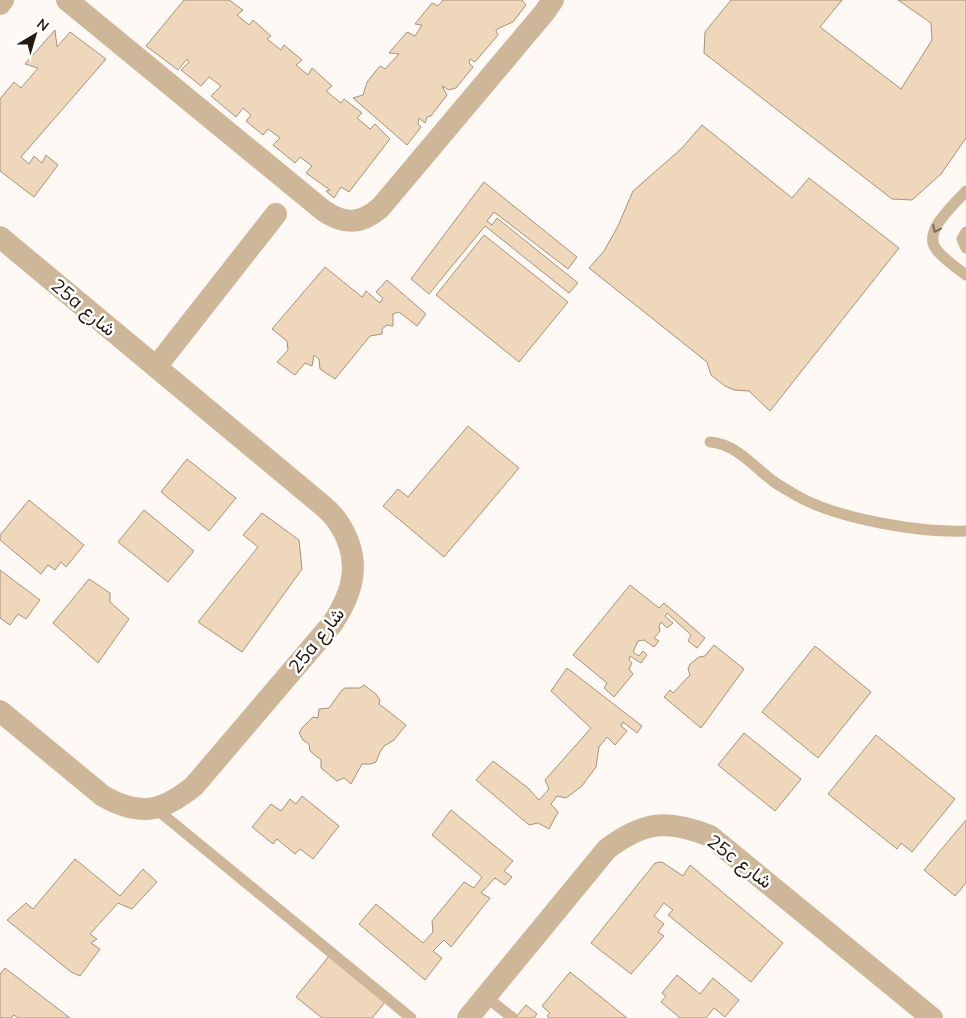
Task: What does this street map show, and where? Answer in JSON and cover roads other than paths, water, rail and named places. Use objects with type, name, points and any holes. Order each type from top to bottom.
[{"type":"street","points":[[0,4],[3,0]]},
{"type":"street","points":[[67,0],[324,211],[334,218],[346,221],[358,221],[370,216],[380,208],[544,13],[552,0]]},
{"type":"street","points":[[156,367],[276,214]]},
{"type":"street","name":"25a شارع","points":[[0,237],[322,505],[338,521],[348,541],[353,562],[352,585],[344,606],[332,624],[194,786],[176,800],[155,808],[137,809],[119,805],[103,796],[0,711]]},
{"type":"street","name":"25c شارع","points":[[468,1018],[607,850],[625,836],[645,827],[667,824],[689,828],[710,836],[932,1018]]},
{"type":"lane","points":[[966,191],[936,226],[932,239],[933,246],[937,251],[966,275]]},
{"type":"lane","points":[[966,232],[962,239],[966,248]]},
{"type":"lane","points":[[710,442],[733,449],[801,498],[831,510],[862,519],[895,525],[928,530],[966,531]]},
{"type":"lane","points":[[155,808],[411,1018]]},
{"type":"lane","points":[[486,997],[513,1018]]}]
